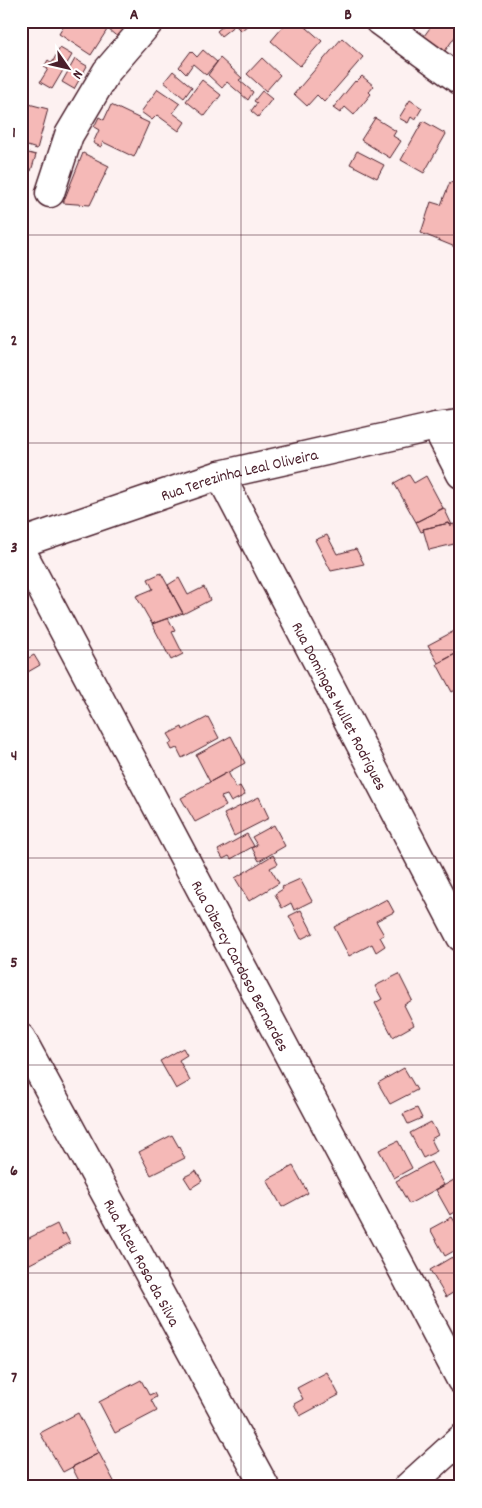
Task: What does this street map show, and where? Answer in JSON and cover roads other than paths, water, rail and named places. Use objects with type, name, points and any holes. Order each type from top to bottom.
[{"type":"street","points":[[50,193],[69,135],[107,71],[150,21]]},
{"type":"street","points":[[379,21],[461,81]]},
{"type":"street","points":[[448,425],[461,474]]},
{"type":"street","name":"Rua Terezinha Leal Oliveira","points":[[21,543],[220,475],[448,425]]},
{"type":"street","name":"Rua Domingas Mullet Rodrigues","points":[[220,475],[461,937]]},
{"type":"street","name":"Rua Oibercy Cardoso Bernardes","points":[[21,550],[461,1380]]},
{"type":"street","name":"Rua Alceu Rosa da Silva","points":[[21,1038],[265,1487]]},
{"type":"street","points":[[408,1487],[461,1439]]}]
